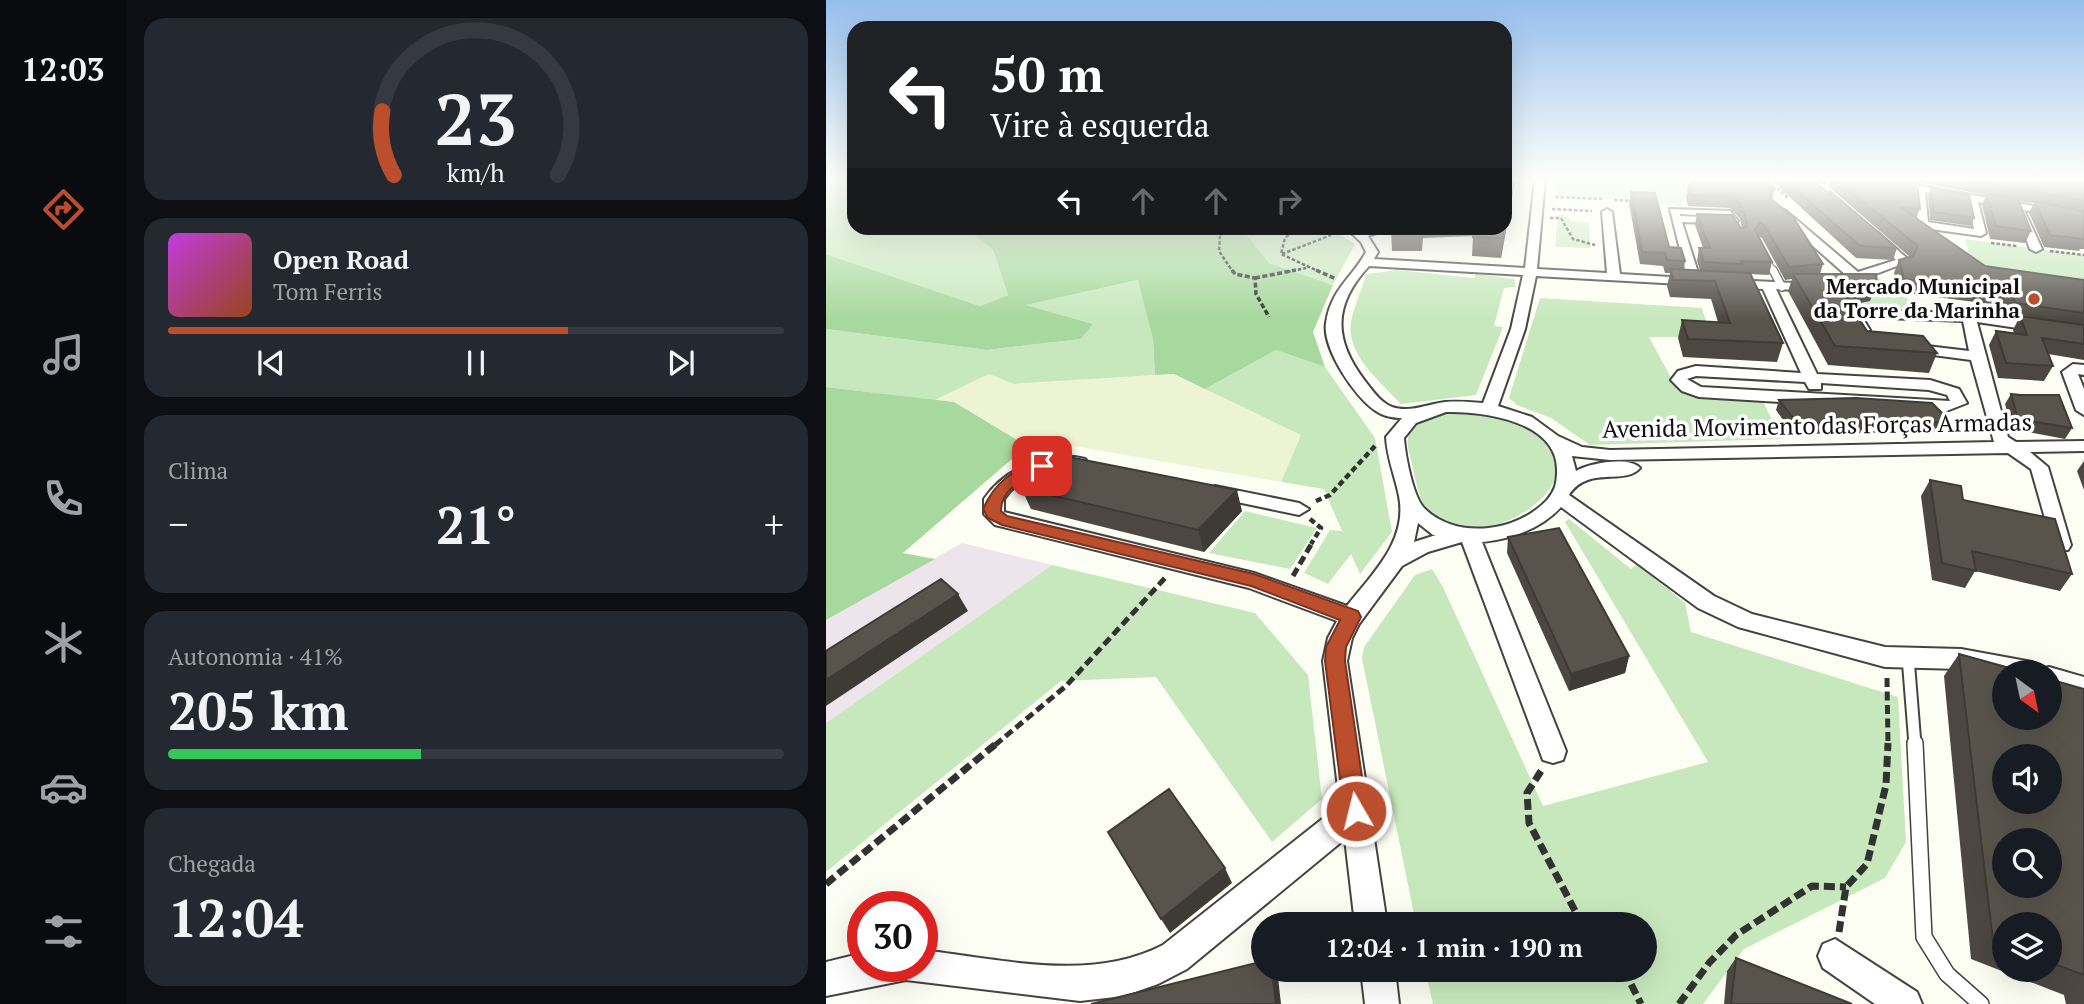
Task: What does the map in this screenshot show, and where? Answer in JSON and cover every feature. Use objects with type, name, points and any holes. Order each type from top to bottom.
[{"type":"street","points":[[1489,409],[1518,329],[1530,273],[1535,227]]},
{"type":"street","points":[[1609,227],[1614,277]]},
{"type":"street","points":[[1680,227],[1706,283]]},
{"type":"street","points":[[1798,227],[1856,277]]},
{"type":"street","points":[[1936,227],[1981,233],[1979,227]]},
{"type":"street","points":[[2027,227],[2036,249]]},
{"type":"street","points":[[1368,262],[1706,283],[1817,286],[1903,263],[1902,256],[1868,228]]},
{"type":"street","points":[[1360,235],[1369,243],[1372,252],[1368,262],[1349,281],[1331,326],[1343,361],[1374,402],[1392,438],[1409,500],[1409,532],[1397,561],[1352,617],[1336,647],[1335,661],[1369,912]]},
{"type":"street","points":[[1775,286],[1821,400]]},
{"type":"street","points":[[1871,343],[1852,313],[1969,317],[2084,334]]},
{"type":"street","points":[[1969,317],[2000,439],[2039,467],[2066,562]]},
{"type":"street","points":[[1897,346],[1977,356]]},
{"type":"street","points":[[2084,370],[2073,369],[2070,372],[2084,410]]},
{"type":"street","points":[[1696,371],[1811,378],[1930,385],[1952,392],[1959,403],[1944,407],[1699,392],[1688,388],[1679,380],[1684,374],[1696,371]]},
{"type":"street","points":[[1374,402],[1392,412],[1424,412],[1454,407],[1489,409],[1527,421],[1553,440],[1566,462],[1563,490],[1547,512],[1525,525],[1503,533],[1466,536],[1421,547],[1397,561]]},
{"type":"street","points":[[1392,438],[1395,438],[1402,426],[1424,412]]},
{"type":"street","name":"Avenida Movimento das Forças Armadas","points":[[1553,440],[1588,454],[1708,460],[2084,459]]},
{"type":"street","name":"Avenida Movimento das Forças Armadas","points":[[1563,490],[1579,475],[1599,469],[1708,460],[2084,446]]},
{"type":"street","points":[[1104,468],[1063,462],[1042,466],[1009,481],[998,492],[991,509],[1002,520],[1254,580],[1352,617]]},
{"type":"street","points":[[1195,487],[1300,509]]},
{"type":"street","points":[[1563,490],[1723,611],[1746,621],[1896,657],[1961,659],[1992,665]]},
{"type":"street","points":[[1409,500],[1427,522],[1466,536],[1553,751]]},
{"type":"street","points":[[2062,681],[2084,687]]},
{"type":"street","points":[[938,969],[1080,984],[1105,983],[1146,972],[1175,957],[1356,811]]},
{"type":"street","points":[[1835,956],[1905,1004]]},
{"type":"street","points":[[826,979],[847,974]]},
{"type":"street","points":[[1379,982],[1382,1004]]},
{"type":"lane","points":[[1763,252],[1775,286]]},
{"type":"lane","points":[[1896,657],[1917,763],[1924,937],[1947,974],[1981,1004]]},
{"type":"path","points":[[1565,227],[1573,239],[1611,246]]},
{"type":"path","points":[[1219,235],[1219,251],[1235,274],[1255,278],[1308,267]]},
{"type":"path","points":[[1281,254],[1285,238],[1289,235]]},
{"type":"path","points":[[1281,254],[1340,235]]},
{"type":"path","points":[[1281,254],[1339,280],[1349,281]]},
{"type":"path","points":[[1255,278],[1256,294],[1269,317]]},
{"type":"path","points":[[1300,509],[1330,495],[1392,438]]},
{"type":"path","points":[[1284,592],[1321,528]]},
{"type":"path","points":[[826,884],[1066,686],[1180,563]]},
{"type":"path","points":[[1835,956],[1846,887],[1867,864],[1886,785],[1896,657]]},
{"type":"path","points":[[1553,751],[1527,793],[1529,823],[1576,912]]},
{"type":"path","points":[[1679,1004],[1709,962],[1736,935],[1812,886],[1846,887]]},
{"type":"path","points":[[1630,982],[1641,1004]]},
{"type":"shaded area","points":[[962,543],[1052,565],[826,723],[826,620]]},
{"type":"green space","points":[[826,227],[847,227],[847,235],[974,235],[993,250],[1008,295],[980,306],[826,254]]},
{"type":"green space","points":[[1557,227],[1589,227],[1590,248],[1555,247]]},
{"type":"green space","points":[[974,235],[1247,235],[1269,263],[1333,285],[1313,332],[1325,367],[1276,350],[1205,389],[1174,374],[1155,375],[1153,339],[1138,280],[1026,305],[1093,324],[1081,339],[987,350],[826,329],[826,254],[980,306],[1008,295],[993,250]]},
{"type":"green space","points":[[1247,235],[1340,235],[1355,244],[1333,285],[1269,263]]},
{"type":"green space","points":[[1965,239],[2084,255],[2084,292],[1975,276]]},
{"type":"green space","points":[[1397,270],[1514,279],[1516,287],[1504,288],[1494,326],[1503,327],[1476,395],[1401,404],[1359,357],[1351,334],[1351,322],[1366,274]]},
{"type":"green space","points":[[1878,277],[1926,312],[1850,310],[1839,291]]},
{"type":"green space","points":[[1139,280],[1153,339],[1155,375],[1014,384],[989,374],[935,400],[826,387],[826,329],[987,350],[1081,339],[1093,324],[1025,305]]},
{"type":"green space","points":[[1540,298],[1702,308],[1711,337],[1649,337],[1676,387],[1689,394],[1763,401],[1781,439],[1590,445],[1551,418],[1517,405],[1509,398]]},
{"type":"green space","points":[[1276,350],[1325,367],[1375,438],[1392,532],[1360,574],[1351,554],[1328,584],[1304,573],[1330,530],[1342,531],[1324,489],[1281,482],[1301,435],[1205,389]]},
{"type":"green space","points":[[989,374],[1014,384],[1174,374],[1301,435],[1281,482],[1062,444],[1027,446],[954,402],[935,400]]},
{"type":"green space","points":[[826,387],[954,402],[1027,446],[903,553],[935,559],[826,620]]},
{"type":"green space","points":[[1474,412],[1518,424],[1538,436],[1553,452],[1557,465],[1556,477],[1541,499],[1518,516],[1485,527],[1449,522],[1425,507],[1418,489],[1408,442],[1410,431],[1416,423],[1426,418],[1449,413]]},
{"type":"green space","points":[[1245,511],[1317,528],[1290,569],[1209,553]]},
{"type":"green space","points":[[1569,519],[1631,569],[1637,564],[1685,603],[1691,632],[1898,697],[1906,842],[1885,878],[1744,949],[1703,1004],[1433,1004],[1428,982],[1657,982],[1657,912],[1414,912],[1362,658],[1364,647],[1415,575],[1432,569],[1443,587],[1543,806],[1708,762],[1565,522]]},
{"type":"green space","points":[[1052,565],[1255,613],[1308,675],[1322,799],[1272,842],[1156,677],[1061,681],[826,872],[826,723]]},
{"type":"building","points":[[1637,227],[1664,227],[1669,247],[1681,248],[1685,261],[1667,260],[1665,253],[1642,252]]},
{"type":"building","points":[[1702,227],[1757,227],[1755,230],[1772,262],[1704,262],[1699,248],[1710,248]]},
{"type":"building","points":[[1765,227],[1799,227],[1823,264],[1789,267]]},
{"type":"building","points":[[1838,227],[1872,227],[1897,248],[1860,246]]},
{"type":"building","points":[[1894,227],[1929,227],[1985,266],[2084,280],[2084,313],[2015,303],[2012,293],[1904,279],[1899,260],[1913,256],[1918,246]]},
{"type":"building","points":[[2002,227],[2029,227],[2031,231]]},
{"type":"building","points":[[2046,227],[2084,227],[2084,239],[2050,235]]},
{"type":"building","points":[[1473,235],[1503,235],[1502,238]]},
{"type":"building","points":[[1671,269],[1750,273],[1783,343],[1688,339],[1682,320],[1730,323],[1715,281],[1673,280]]},
{"type":"building","points":[[1793,274],[1876,274],[1877,284],[1840,289],[1867,331],[1923,336],[1937,353],[1835,346]]},
{"type":"building","points":[[2020,316],[2084,325],[2084,344],[2042,338],[2053,366],[2006,363],[1996,331],[2027,335]]},
{"type":"building","points":[[2011,394],[2059,395],[2072,428],[2018,419]]},
{"type":"building","points":[[1856,398],[1932,403],[1951,422],[1797,423],[1779,400]]},
{"type":"building","points":[[1064,456],[1237,490],[1198,530],[1021,488]]},
{"type":"building","points":[[1930,480],[1961,486],[1963,500],[2055,519],[2072,574],[1972,551],[1976,571],[1942,563]]},
{"type":"building","points":[[1559,528],[1629,656],[1571,674],[1508,537]]},
{"type":"building","points":[[941,579],[958,594],[826,680],[826,651]]},
{"type":"building","points":[[1959,654],[1992,663],[1992,730],[2062,730],[2062,683],[2084,689],[2084,975],[2062,967],[2062,912],[1992,912],[1992,933]]},
{"type":"building","points":[[1169,789],[1225,868],[1161,919],[1108,832]]},
{"type":"building","points":[[1736,958],[1852,1004],[1731,1004]]},
{"type":"building","points":[[1251,964],[1251,982],[1273,982],[1276,1004],[1091,1004]]},
{"type":"place","name":"Mercado Municipal da Torre da Marinha","points":[[2034,299]]},
{"type":"route","points":[[1042,466],[1009,481],[998,492],[991,509],[994,514],[1002,520],[1254,580],[1352,617],[1342,631],[1336,647],[1335,661],[1356,811]]}]
